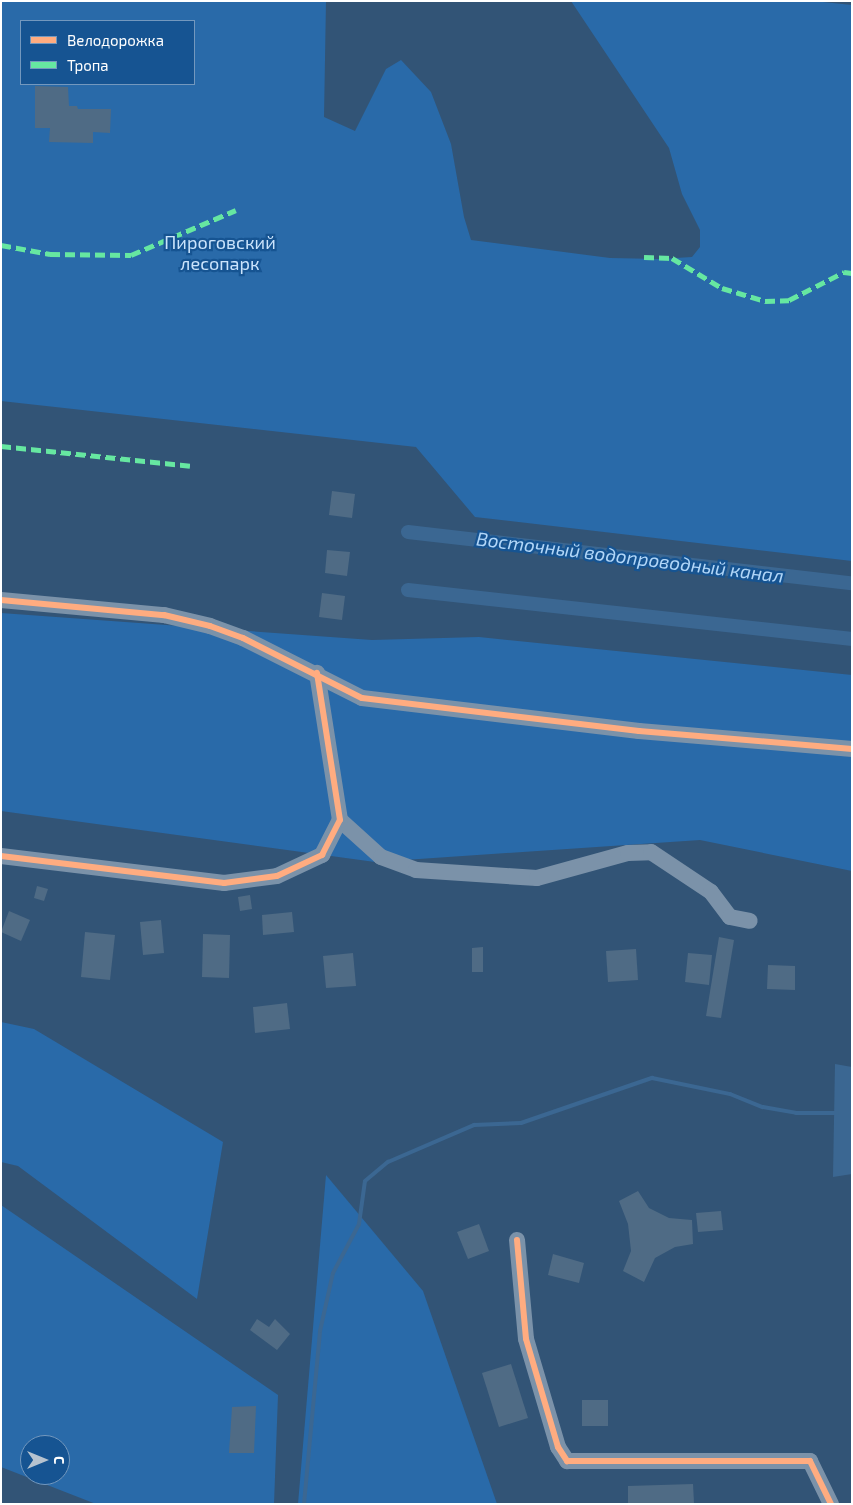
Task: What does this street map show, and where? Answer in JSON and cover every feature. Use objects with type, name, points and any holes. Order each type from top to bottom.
[{"type":"street","points":[[1,600],[164,615],[243,638],[317,672],[362,698],[639,731],[852,750]]},
{"type":"street","points":[[1,856],[224,883],[278,876],[322,855],[340,820],[317,672]]},
{"type":"street","points":[[340,820],[381,857],[416,870],[536,878],[586,867],[628,853],[651,852],[711,892],[730,917],[750,922]]},
{"type":"street","points":[[516,1240],[526,1340],[558,1447],[567,1460],[810,1461],[831,1504]]},
{"type":"green space","name":"Пироговский лесопарк","points":[[1,1],[326,1],[324,117],[355,131],[386,69],[401,60],[431,92],[451,144],[464,217],[471,240],[610,258],[659,259],[692,257],[700,247],[700,230],[682,194],[669,148],[571,1],[813,1],[852,5],[852,561],[475,517],[416,447],[1,401]]},
{"type":"green space","points":[[1,613],[372,640],[479,637],[852,675],[852,871],[700,840],[375,862],[1,811]]},
{"type":"green space","points":[[1,1022],[34,1029],[223,1142],[197,1299],[18,1166],[1,1162]]},
{"type":"green space","points":[[326,1175],[423,1291],[497,1504],[298,1504]]},
{"type":"green space","points":[[1,1205],[278,1395],[274,1504],[96,1504],[47,1485],[70,1485],[70,1435],[20,1435],[20,1474],[1,1467]]},
{"type":"shaded area","points":[[835,1064],[852,1067],[852,1174],[833,1177]]},
{"type":"building","points":[[35,86],[68,87],[69,106],[77,106],[78,109],[111,109],[110,133],[93,132],[93,143],[49,142],[50,128],[35,128]]},
{"type":"building","points":[[332,491],[355,494],[352,518],[329,515]]},
{"type":"building","points":[[327,550],[350,552],[347,576],[325,573]]},
{"type":"building","points":[[322,593],[345,596],[342,620],[319,617]]},
{"type":"building","points":[[37,886],[48,889],[44,901],[34,898]]},
{"type":"building","points":[[250,895],[252,909],[240,911],[238,897]]},
{"type":"building","points":[[9,911],[30,920],[21,941],[1,932]]},
{"type":"building","points":[[292,912],[294,932],[263,935],[262,915]]},
{"type":"building","points":[[161,920],[164,953],[143,955],[140,922]]},
{"type":"building","points":[[85,932],[115,935],[110,980],[81,977]]},
{"type":"building","points":[[203,934],[230,935],[229,978],[202,977]]},
{"type":"building","points":[[719,937],[734,940],[721,1018],[706,1016]]},
{"type":"building","points":[[483,947],[483,972],[472,972],[472,948]]},
{"type":"building","points":[[636,949],[638,980],[608,982],[606,951]]},
{"type":"building","points":[[353,953],[356,986],[326,988],[323,956]]},
{"type":"building","points":[[688,953],[712,955],[709,985],[685,982]]},
{"type":"building","points":[[768,965],[795,966],[795,990],[767,989]]},
{"type":"building","points":[[287,1003],[290,1029],[255,1033],[253,1007]]},
{"type":"building","points":[[638,1191],[649,1208],[669,1218],[692,1220],[693,1244],[675,1247],[655,1258],[644,1282],[623,1271],[631,1251],[628,1224],[619,1201]]},
{"type":"building","points":[[721,1211],[723,1230],[698,1232],[696,1213]]},
{"type":"building","points":[[479,1224],[489,1251],[468,1259],[457,1232]]},
{"type":"building","points":[[553,1254],[584,1263],[579,1283],[548,1275]]},
{"type":"building","points":[[257,1319],[269,1327],[275,1319],[290,1334],[277,1350],[250,1330]]},
{"type":"building","points":[[511,1364],[528,1418],[499,1427],[482,1373]]},
{"type":"building","points":[[582,1400],[608,1400],[608,1426],[582,1426]]},
{"type":"building","points":[[256,1406],[254,1453],[229,1453],[232,1407]]},
{"type":"building","points":[[693,1484],[694,1503],[628,1504],[628,1486]]},
{"type":"waterway","name":"Восточный водопроводный канал","points":[[408,532],[852,583]]},
{"type":"waterway","name":"Восточный водопроводный канал","points":[[408,590],[852,639]]},
{"type":"waterway","points":[[304,1504],[320,1331],[333,1273],[359,1224],[365,1181],[388,1162],[474,1125],[521,1123],[652,1078],[730,1094],[763,1107],[796,1113],[837,1113]]},
{"type":"marked path","points":[[1,245],[50,254],[131,255],[236,210]]},
{"type":"marked path","points":[[644,257],[672,258],[722,288],[765,301],[789,300],[844,272],[852,273]]},
{"type":"marked path","points":[[1,446],[190,466]]},
{"type":"cycle path","points":[[1,600],[164,615],[210,626],[243,638],[362,698],[639,731],[852,749]]},
{"type":"cycle path","points":[[1,856],[224,883],[277,876],[322,855],[340,820],[317,673]]},
{"type":"cycle path","points":[[517,1240],[526,1339],[558,1447],[567,1461],[810,1461],[831,1504]]}]
